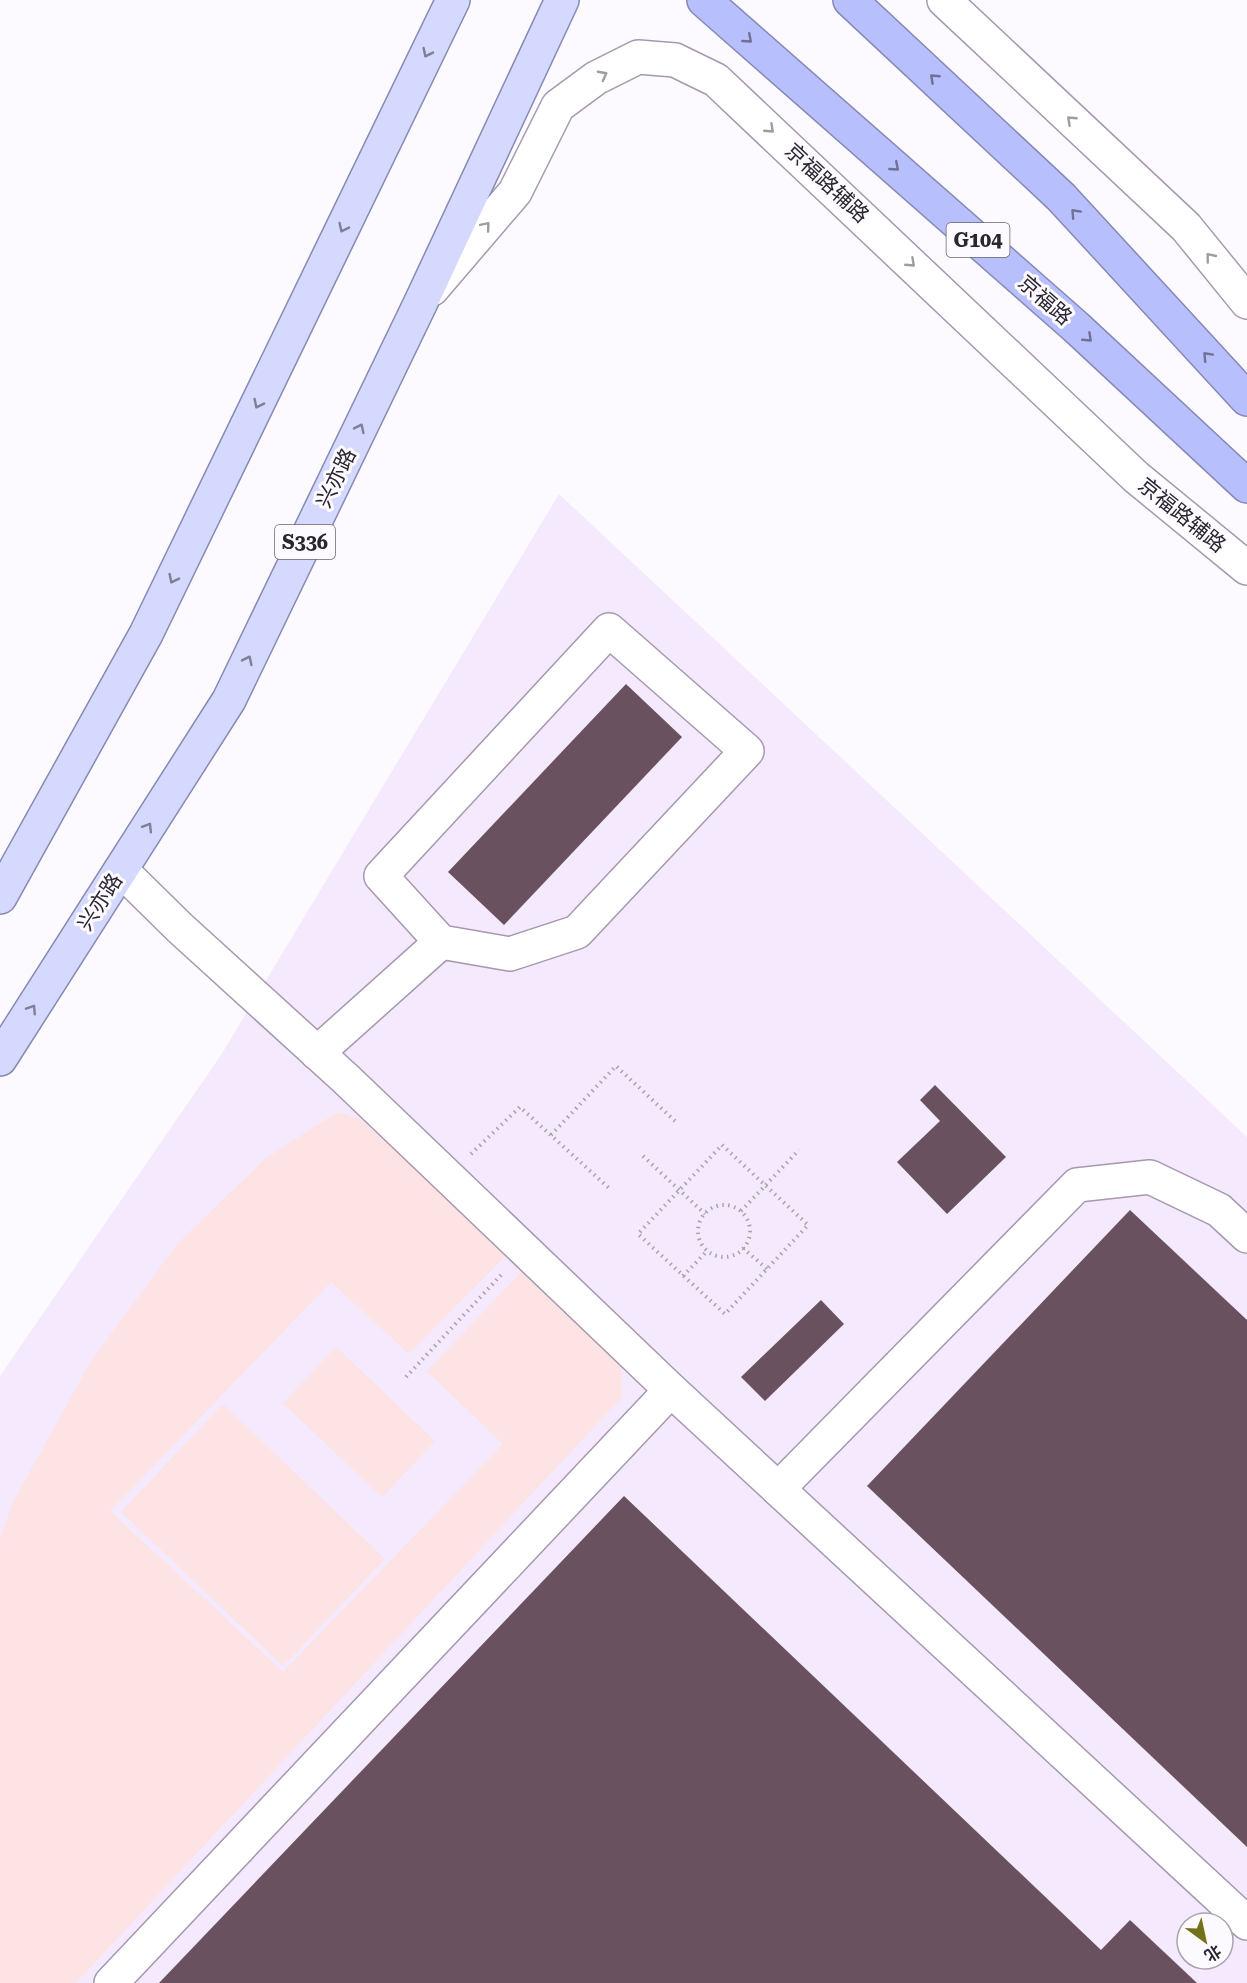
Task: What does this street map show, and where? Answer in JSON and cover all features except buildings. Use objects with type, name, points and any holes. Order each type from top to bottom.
[{"type":"highway","name":"京福路","points":[[704,0],[1076,327],[1247,486]]},
{"type":"highway","points":[[850,0],[1061,197],[1247,399]]},
{"type":"main road","points":[[0,897],[146,634],[453,0]]},
{"type":"main road","name":"兴亦路","points":[[0,1059],[229,700],[421,302],[562,0]]},
{"type":"street","points":[[944,0],[1186,227],[1247,302]]},
{"type":"street","name":"京福路辅路","points":[[421,302],[514,192],[558,106],[596,78],[638,57],[675,60],[716,80],[1136,477],[1247,568]]},
{"type":"street","points":[[609,630],[747,751],[577,932],[510,954],[441,942],[381,876],[609,630]]},
{"type":"street","points":[[121,870],[671,1390],[1247,1923]]},
{"type":"street","points":[[317,1053],[441,942]]},
{"type":"street","points":[[778,1489],[1077,1185],[1150,1177],[1219,1210],[1247,1236]]},
{"type":"street","points":[[111,1983],[671,1390]]},
{"type":"path","points":[[551,1135],[616,1066],[676,1122]]},
{"type":"path","points":[[448,1177],[520,1107],[611,1190]]},
{"type":"path","points":[[722,1144],[808,1225],[724,1314],[638,1234],[679,1190],[722,1144]]},
{"type":"path","points":[[741,1212],[799,1150]]},
{"type":"path","points":[[643,1156],[705,1214]]},
{"type":"path","points":[[719,1206],[731,1206],[741,1212],[748,1221],[750,1232],[747,1243],[740,1252],[729,1257],[717,1257],[707,1251],[700,1242],[698,1230],[705,1214],[719,1206]]},
{"type":"path","points":[[743,1248],[767,1269]]},
{"type":"path","points":[[406,1377],[524,1250]]},
{"type":"path","points":[[684,1276],[707,1251]]},
{"type":"shaded area","points":[[559,494],[1247,1137],[1247,1983],[0,1983],[0,1376],[221,1055]]},
{"type":"shaded area","points":[[337,1112],[360,1119],[510,1251],[409,1354],[331,1282],[110,1511],[283,1672],[503,1444],[427,1371],[527,1266],[621,1361],[622,1397],[76,1983],[0,1983],[0,1540],[13,1502],[91,1361],[178,1243],[265,1159]]},
{"type":"shaded area","points":[[336,1347],[435,1441],[382,1497],[283,1403]]},
{"type":"shaded area","points":[[223,1404],[385,1559],[283,1666],[121,1512]]}]
